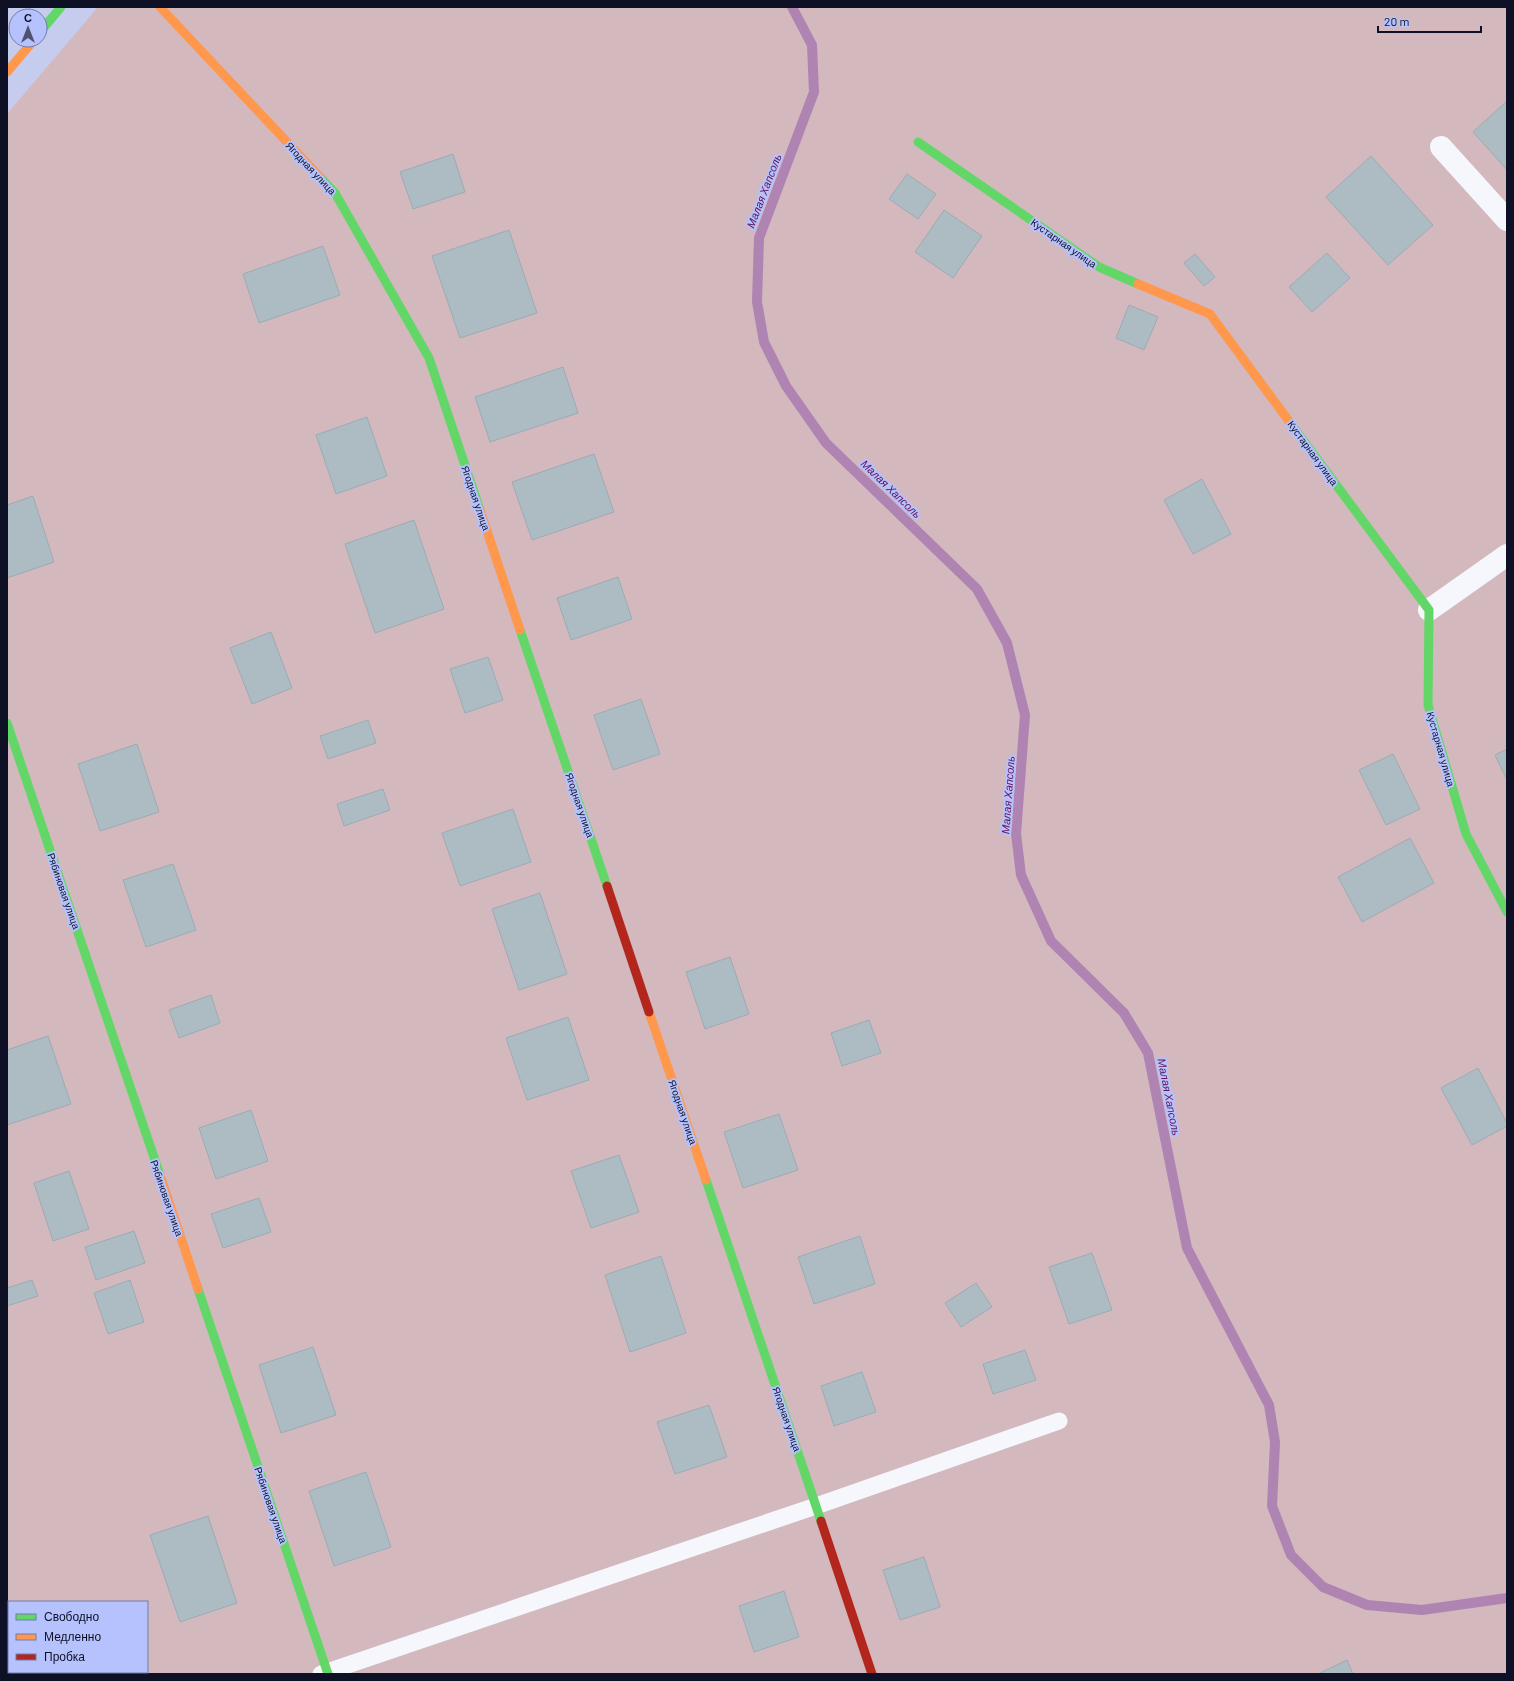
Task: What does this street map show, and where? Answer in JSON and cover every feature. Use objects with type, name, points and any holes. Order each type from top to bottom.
[{"type":"street","points":[[48,22],[61,7]]},
{"type":"street","name":"Ягодная улица","points":[[160,7],[335,193],[429,358],[872,1674]]},
{"type":"street","points":[[7,72],[27,48]]},
{"type":"street","name":"Кустарная улица","points":[[918,142],[1099,268],[1210,314],[1429,610],[1428,705],[1466,834],[1507,912]]},
{"type":"street","points":[[1441,147],[1507,220]]},
{"type":"street","points":[[1429,610],[1507,555]]},
{"type":"street","name":"Рябиновая улица","points":[[7,723],[325,1673]]},
{"type":"lane","points":[[325,1673],[816,1506],[1059,1421]]},
{"type":"shaded area","points":[[98,7],[1507,7],[1507,1674],[7,1674],[7,114]]},
{"type":"building","points":[[1507,101],[1507,170],[1473,132]]},
{"type":"building","points":[[453,154],[465,192],[413,209],[400,172]]},
{"type":"building","points":[[1371,156],[1433,225],[1388,265],[1326,197]]},
{"type":"building","points":[[907,174],[936,194],[918,219],[889,199]]},
{"type":"building","points":[[944,210],[982,236],[953,278],[915,252]]},
{"type":"building","points":[[509,230],[537,313],[460,338],[432,256]]},
{"type":"building","points":[[323,246],[340,295],[259,323],[243,274]]},
{"type":"building","points":[[1327,253],[1350,278],[1312,312],[1289,287]]},
{"type":"building","points":[[1195,254],[1215,277],[1204,286],[1184,263]]},
{"type":"building","points":[[1129,305],[1158,317],[1144,350],[1116,338]]},
{"type":"building","points":[[563,367],[578,413],[490,442],[475,397]]},
{"type":"building","points":[[367,417],[387,476],[336,494],[316,435]]},
{"type":"building","points":[[594,454],[614,512],[532,540],[512,482]]},
{"type":"building","points":[[1202,479],[1231,534],[1193,554],[1164,500]]},
{"type":"building","points":[[33,496],[54,562],[7,578],[7,505]]},
{"type":"building","points":[[414,520],[444,609],[375,633],[345,544]]},
{"type":"building","points":[[618,577],[632,619],[571,640],[557,598]]},
{"type":"building","points":[[271,632],[292,688],[252,704],[230,648]]},
{"type":"building","points":[[488,657],[503,700],[465,713],[450,669]]},
{"type":"building","points":[[641,699],[660,754],[613,770],[594,715]]},
{"type":"building","points":[[368,720],[376,743],[328,759],[320,736]]},
{"type":"building","points":[[137,744],[159,812],[100,831],[78,764]]},
{"type":"building","points":[[1507,749],[1507,780],[1495,755]]},
{"type":"building","points":[[1393,754],[1420,809],[1386,825],[1359,770]]},
{"type":"building","points":[[383,789],[390,810],[344,826],[337,804]]},
{"type":"building","points":[[513,809],[531,862],[460,886],[442,833]]},
{"type":"building","points":[[1410,838],[1434,883],[1362,922],[1338,877]]},
{"type":"building","points":[[173,864],[196,930],[146,947],[123,880]]},
{"type":"building","points":[[540,893],[567,974],[519,990],[492,909]]},
{"type":"building","points":[[730,957],[749,1014],[705,1029],[686,972]]},
{"type":"building","points":[[211,995],[220,1023],[179,1038],[169,1010]]},
{"type":"building","points":[[568,1017],[589,1080],[527,1100],[506,1038]]},
{"type":"building","points":[[869,1020],[881,1053],[842,1066],[831,1033]]},
{"type":"building","points":[[48,1036],[71,1104],[7,1125],[7,1050]]},
{"type":"building","points":[[1478,1068],[1507,1123],[1507,1126],[1472,1145],[1441,1088]]},
{"type":"building","points":[[251,1110],[268,1161],[216,1179],[199,1128]]},
{"type":"building","points":[[779,1114],[798,1170],[743,1188],[724,1132]]},
{"type":"building","points":[[619,1155],[639,1212],[591,1228],[571,1171]]},
{"type":"building","points":[[69,1171],[89,1229],[53,1241],[34,1183]]},
{"type":"building","points":[[259,1198],[271,1232],[223,1248],[211,1214]]},
{"type":"building","points":[[134,1231],[145,1263],[96,1280],[85,1247]]},
{"type":"building","points":[[860,1236],[875,1284],[814,1304],[798,1257]]},
{"type":"building","points":[[1092,1253],[1112,1310],[1069,1324],[1049,1267]]},
{"type":"building","points":[[661,1256],[686,1333],[630,1352],[605,1275]]},
{"type":"building","points":[[32,1280],[38,1296],[7,1306],[7,1288]]},
{"type":"building","points":[[130,1280],[144,1322],[108,1334],[94,1293]]},
{"type":"building","points":[[976,1283],[992,1307],[961,1327],[945,1303]]},
{"type":"building","points":[[313,1347],[336,1415],[281,1433],[259,1365]]},
{"type":"building","points":[[1025,1350],[1036,1380],[993,1394],[983,1364]]},
{"type":"building","points":[[862,1372],[876,1412],[834,1426],[821,1386]]},
{"type":"building","points":[[709,1405],[727,1457],[675,1474],[657,1422]]},
{"type":"building","points":[[366,1472],[391,1547],[334,1566],[309,1491]]},
{"type":"building","points":[[208,1516],[237,1603],[180,1622],[150,1535]]},
{"type":"building","points":[[924,1557],[940,1607],[900,1620],[883,1570]]},
{"type":"building","points":[[784,1591],[799,1637],[754,1652],[739,1606]]},
{"type":"building","points":[[1347,1660],[1353,1674],[1318,1674]]},
{"type":"building","points":[[98,1673],[98,1674],[71,1674]]},
{"type":"waterway","name":"Малая Хапсоль","points":[[792,7],[812,45],[814,92],[759,238],[757,302],[764,342],[786,386],[826,443],[977,589],[1007,643],[1025,715],[1016,834],[1021,875],[1051,941],[1124,1013],[1148,1053],[1187,1248],[1269,1405],[1275,1442],[1272,1506],[1291,1555],[1323,1587],[1367,1605],[1422,1610],[1507,1598]]},
{"type":"traffic: fast","points":[[48,22],[61,7]]},
{"type":"traffic: fast","points":[[918,142],[1099,267],[1138,284]]},
{"type":"traffic: fast","points":[[320,177],[335,193],[429,358],[480,510]]},
{"type":"traffic: fast","points":[[1294,428],[1429,610],[1428,705],[1466,834],[1507,912]]},
{"type":"traffic: fast","points":[[520,630],[607,886]]},
{"type":"traffic: fast","points":[[7,723],[160,1175]]},
{"type":"traffic: fast","points":[[706,1180],[821,1521]]},
{"type":"traffic: fast","points":[[198,1289],[328,1674]]},
{"type":"traffic: slow","points":[[160,7],[320,177]]},
{"type":"traffic: slow","points":[[7,72],[27,48]]},
{"type":"traffic: slow","points":[[1138,284],[1210,314],[1294,428]]},
{"type":"traffic: slow","points":[[480,510],[520,630]]},
{"type":"traffic: slow","points":[[649,1012],[706,1180]]},
{"type":"traffic: slow","points":[[160,1175],[198,1289]]},
{"type":"traffic: jam","points":[[607,886],[649,1012]]},
{"type":"traffic: jam","points":[[821,1521],[872,1674]]}]
